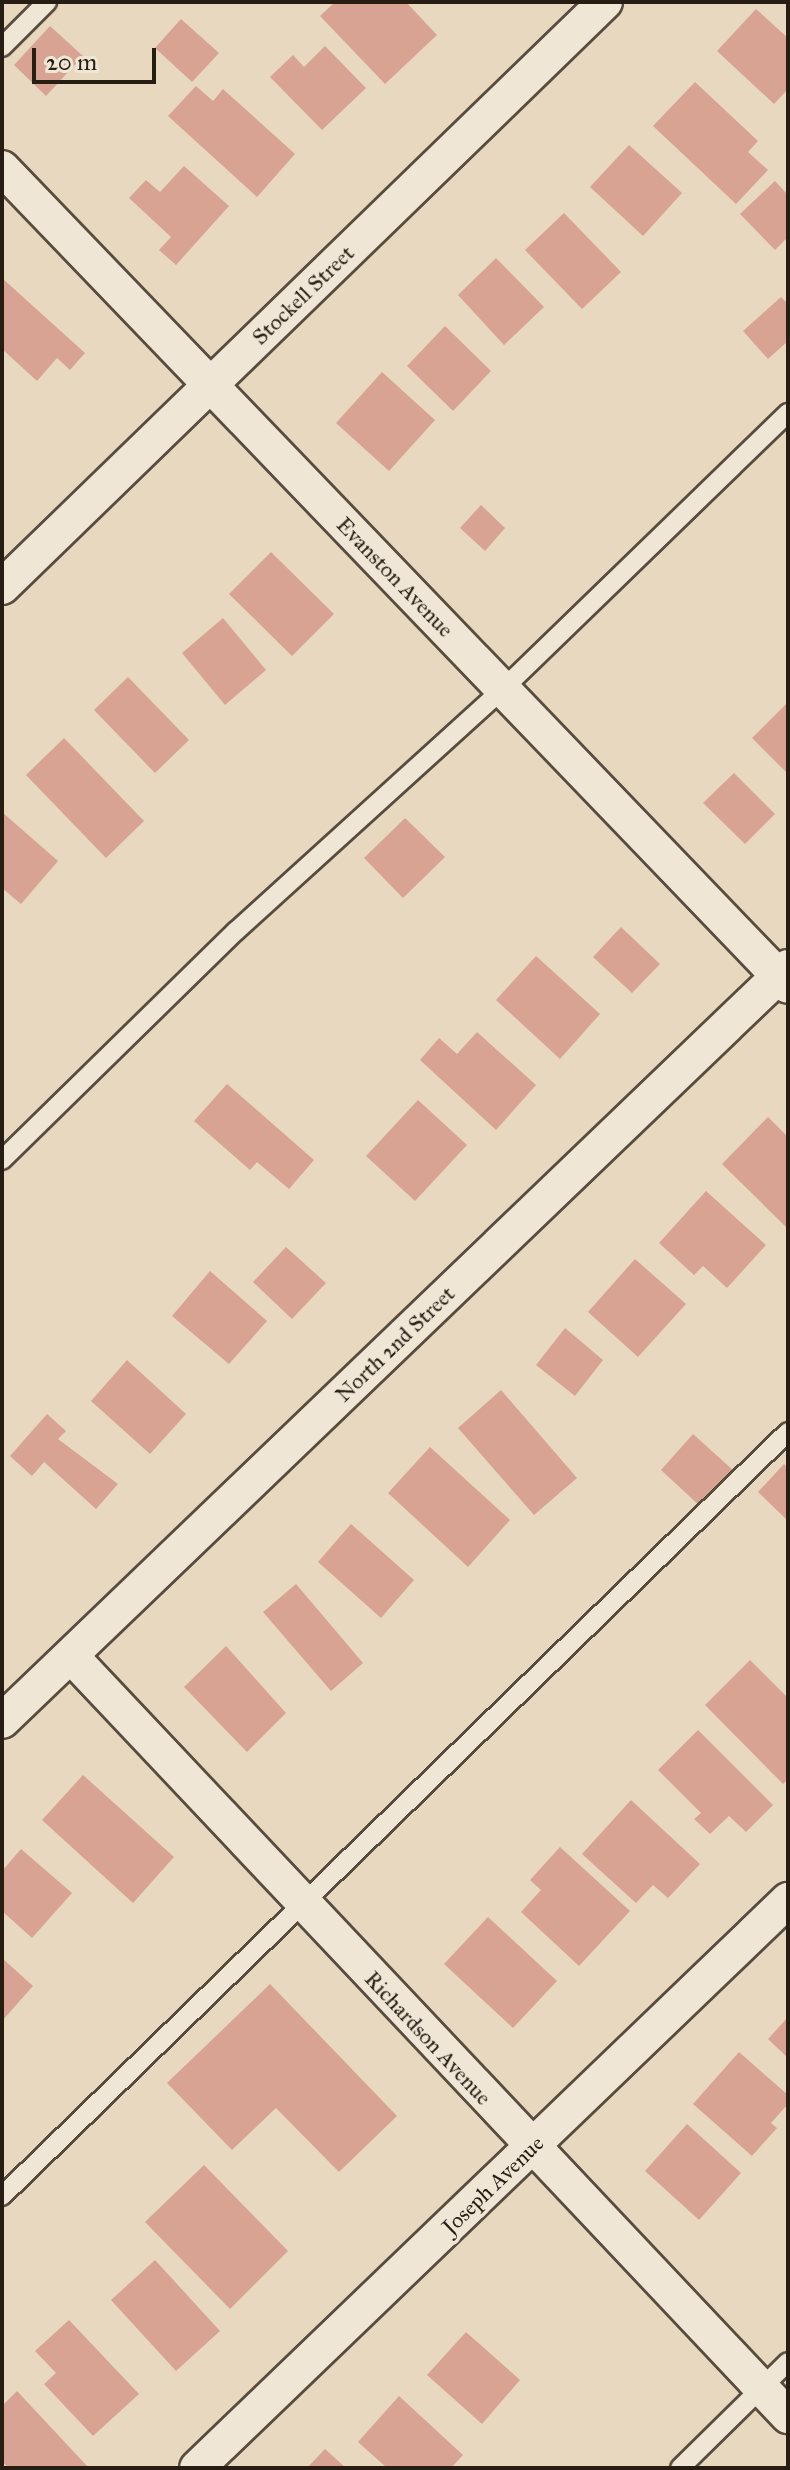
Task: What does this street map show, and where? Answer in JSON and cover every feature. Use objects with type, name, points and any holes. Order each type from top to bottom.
[{"type":"street","name":"Stockell Street","points":[[2,587],[605,2]]},
{"type":"street","name":"Evanston Avenue","points":[[2,168],[503,689],[785,976]]},
{"type":"street","name":"North 2nd Street","points":[[2,1721],[785,976]]},
{"type":"street","name":"Richardson Avenue","points":[[71,1656],[303,1906],[788,2416]]},
{"type":"street","name":"Joseph Avenue","points":[[197,2468],[788,1900]]},
{"type":"lane","points":[[2,47],[47,2]]},
{"type":"lane","points":[[2,1160],[236,931],[503,689],[788,413]]},
{"type":"lane","points":[[2,2196],[788,1432]]},
{"type":"lane","points":[[680,2468],[788,2362]]},
{"type":"building","points":[[335,2],[406,2],[437,35],[385,84],[320,16]]},
{"type":"building","points":[[756,9],[788,38],[788,89],[774,104],[717,51]]},
{"type":"building","points":[[181,19],[219,53],[192,82],[155,48]]},
{"type":"building","points":[[50,26],[83,56],[46,96],[14,65]]},
{"type":"building","points":[[325,46],[366,88],[322,130],[270,77],[293,55],[304,67]]},
{"type":"building","points":[[695,82],[758,141],[748,152],[768,170],[736,204],[653,126]]},
{"type":"building","points":[[196,86],[213,101],[223,89],[295,154],[257,197],[168,116]]},
{"type":"building","points":[[629,145],[682,193],[643,236],[590,187]]},
{"type":"building","points":[[184,166],[229,206],[176,265],[159,250],[171,237],[129,198],[146,180],[160,192]]},
{"type":"building","points":[[775,181],[788,195],[788,237],[775,250],[740,214]]},
{"type":"building","points":[[564,213],[621,272],[582,309],[525,250]]},
{"type":"building","points":[[496,258],[544,307],[504,345],[458,295]]},
{"type":"building","points":[[2,278],[85,353],[70,370],[57,358],[37,381],[2,349]]},
{"type":"building","points":[[781,297],[788,304],[788,341],[768,359],[743,331]]},
{"type":"building","points":[[445,326],[491,371],[453,411],[407,366]]},
{"type":"building","points":[[382,372],[435,420],[389,471],[336,423]]},
{"type":"building","points":[[481,505],[505,528],[485,551],[460,528]]},
{"type":"building","points":[[271,552],[334,614],[292,656],[229,594]]},
{"type":"building","points":[[223,618],[266,670],[225,705],[182,653]]},
{"type":"building","points":[[128,677],[189,740],[155,773],[94,710]]},
{"type":"building","points":[[788,702],[788,774],[752,738]]},
{"type":"building","points":[[64,738],[144,821],[106,858],[26,775]]},
{"type":"building","points":[[734,773],[775,814],[745,844],[703,803]]},
{"type":"building","points":[[2,812],[58,861],[21,904],[2,888]]},
{"type":"building","points":[[405,818],[445,857],[403,898],[364,858]]},
{"type":"building","points":[[621,927],[660,964],[632,993],[593,957]]},
{"type":"building","points":[[536,956],[600,1014],[560,1059],[496,1000]]},
{"type":"building","points":[[477,1032],[536,1085],[496,1130],[420,1060],[439,1038],[457,1054]]},
{"type":"building","points":[[227,1084],[314,1160],[289,1189],[257,1162],[250,1170],[194,1121]]},
{"type":"building","points":[[418,1100],[467,1145],[415,1201],[366,1156]]},
{"type":"building","points":[[768,1117],[788,1137],[788,1229],[722,1164]]},
{"type":"building","points":[[706,1191],[766,1245],[727,1288],[703,1266],[694,1275],[659,1243]]},
{"type":"building","points":[[286,1247],[326,1283],[292,1319],[253,1282]]},
{"type":"building","points":[[635,1259],[686,1304],[638,1357],[588,1312]]},
{"type":"building","points":[[210,1271],[267,1321],[229,1364],[172,1316]]},
{"type":"building","points":[[565,1328],[603,1360],[575,1396],[536,1365]]},
{"type":"building","points":[[127,1360],[186,1414],[150,1454],[91,1401]]},
{"type":"building","points":[[501,1390],[577,1478],[534,1515],[458,1428]]},
{"type":"building","points":[[47,1414],[66,1431],[58,1439],[118,1484],[96,1509],[44,1462],[32,1476],[10,1456]]},
{"type":"building","points":[[693,1434],[734,1471],[701,1507],[661,1470]]},
{"type":"building","points":[[430,1447],[510,1520],[468,1567],[388,1493]]},
{"type":"building","points":[[784,1464],[788,1468],[788,1521],[758,1492]]},
{"type":"building","points":[[351,1524],[414,1580],[381,1618],[318,1562]]},
{"type":"building","points":[[296,1584],[363,1663],[331,1691],[263,1612]]},
{"type":"building","points":[[226,1646],[286,1713],[247,1752],[184,1687]]},
{"type":"building","points":[[750,1660],[788,1698],[788,1779],[783,1784],[705,1705]]},
{"type":"building","points":[[698,1730],[773,1805],[746,1832],[729,1816],[710,1834],[694,1819],[701,1813],[658,1770]]},
{"type":"building","points":[[83,1775],[174,1857],[133,1903],[42,1820]]},
{"type":"building","points":[[631,1800],[700,1864],[668,1898],[653,1885],[636,1903],[582,1854]]},
{"type":"building","points":[[560,1847],[630,1911],[579,1966],[521,1912],[541,1890],[530,1880]]},
{"type":"building","points":[[21,1849],[72,1893],[32,1938],[2,1911],[2,1871]]},
{"type":"building","points":[[488,1917],[557,1981],[513,2028],[444,1964]]},
{"type":"building","points":[[2,1958],[33,1986],[2,2021]]},
{"type":"building","points":[[270,1984],[397,2116],[339,2172],[276,2108],[232,2150],[167,2083]]},
{"type":"building","points":[[788,2017],[788,2058],[768,2039]]},
{"type":"building","points":[[739,2052],[788,2095],[788,2104],[771,2123],[777,2128],[752,2156],[693,2104]]},
{"type":"building","points":[[687,2124],[741,2173],[699,2220],[645,2171]]},
{"type":"building","points":[[204,2165],[288,2251],[230,2309],[145,2222]]},
{"type":"building","points":[[155,2260],[220,2331],[176,2371],[111,2300]]},
{"type":"building","points":[[69,2320],[139,2394],[93,2436],[44,2384],[56,2373],[35,2351]]},
{"type":"building","points":[[466,2332],[520,2380],[482,2424],[427,2375]]},
{"type":"building","points":[[17,2391],[88,2467],[8,2468],[2,2461],[2,2406]]},
{"type":"building","points":[[399,2396],[463,2455],[451,2468],[387,2468],[358,2442]]},
{"type":"building","points":[[325,2449],[346,2468],[307,2468]]}]
